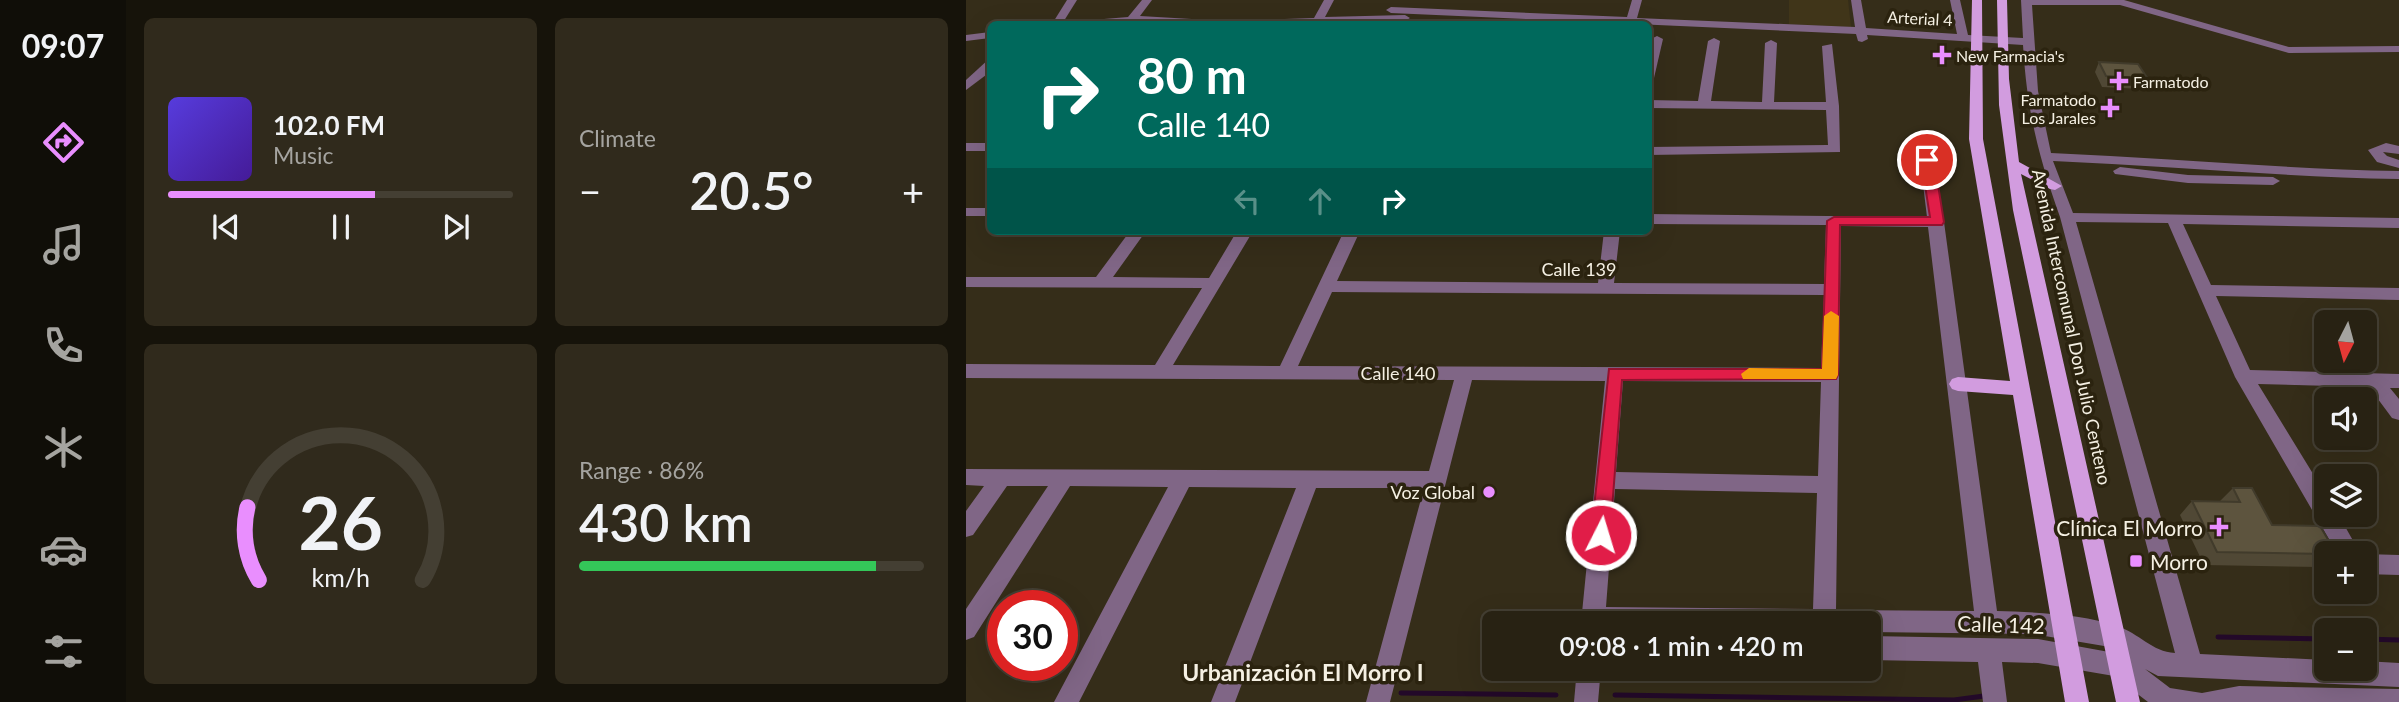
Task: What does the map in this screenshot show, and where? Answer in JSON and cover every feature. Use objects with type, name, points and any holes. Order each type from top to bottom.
[{"type":"main road","points":[[1977,0],[1972,39],[1976,139],[2077,702]]},
{"type":"main road","name":"Avenida Intercomunal Don Julio Centeno","points":[[2003,0],[1999,43],[2012,164],[2020,210],[2128,702]]},
{"type":"main road","points":[[2012,164],[2056,186]]},
{"type":"main road","points":[[1958,384],[2022,389]]},
{"type":"street","points":[[1060,21],[1072,0]]},
{"type":"street","points":[[1132,19],[1147,0]]},
{"type":"street","points":[[1318,21],[1329,0]]},
{"type":"street","points":[[1388,14],[1399,0]]},
{"type":"street","points":[[1632,21],[1637,0]]},
{"type":"street","points":[[1856,0],[1861,35]]},
{"type":"street","points":[[1955,0],[1972,39]]},
{"type":"street","points":[[2027,3],[2126,8],[2290,52],[2399,51]]},
{"type":"street","name":"Avenida Intercomunal Don Julio Centeno","points":[[2027,3],[2032,91],[2046,160],[2067,217],[2192,667]]},
{"type":"street","name":"Arterial 4","points":[[1388,14],[1510,21]]},
{"type":"street","name":"Arterial 4","points":[[1326,21],[1388,14],[1602,21]]},
{"type":"street","name":"Arterial 4","points":[[1120,21],[1170,21]]},
{"type":"street","name":"Arterial 4","points":[[1652,23],[1861,35]]},
{"type":"street","name":"Arterial 4","points":[[1652,29],[1972,39],[2028,46]]},
{"type":"street","points":[[966,38],[987,35]]},
{"type":"street","points":[[1652,61],[1657,39]]},
{"type":"street","points":[[1704,105],[1714,41]]},
{"type":"street","points":[[1768,103],[1771,43]]},
{"type":"street","points":[[1652,151],[1833,150],[1833,106],[1828,46]]},
{"type":"street","points":[[966,86],[987,69]]},
{"type":"street","points":[[1652,104],[1768,103],[1833,106]]},
{"type":"street","points":[[966,147],[987,148]]},
{"type":"street","points":[[2399,150],[2386,147],[2375,150],[2382,159],[2399,164]]},
{"type":"street","points":[[1927,160],[1987,622]]},
{"type":"street","points":[[2046,160],[2193,163],[2291,173],[2399,175]]},
{"type":"street","points":[[2046,160],[2188,179],[2399,183]]},
{"type":"street","points":[[2235,167],[2244,181]]},
{"type":"street","points":[[966,212],[987,212]]},
{"type":"street","points":[[2067,217],[2399,223]]},
{"type":"street","points":[[1652,219],[1937,222]]},
{"type":"street","points":[[2173,219],[2244,377],[2314,494]]},
{"type":"street","points":[[1824,611],[1834,221]]},
{"type":"street","points":[[1100,283],[1135,235]]},
{"type":"street","points":[[1160,372],[1243,235]]},
{"type":"street","points":[[1286,372],[1350,235]]},
{"type":"street","points":[[1605,289],[1612,235]]},
{"type":"street","points":[[966,282],[1214,283]]},
{"type":"street","name":"Calle 139","points":[[1326,286],[1832,290]]},
{"type":"street","points":[[2205,290],[2399,295]]},
{"type":"street","name":"Calle 140","points":[[966,371],[1830,375]]},
{"type":"street","points":[[1378,702],[1465,373]]},
{"type":"street","points":[[1594,611],[1615,374]]},
{"type":"street","points":[[2244,377],[2399,381]]},
{"type":"street","points":[[2374,380],[2399,413]]},
{"type":"street","points":[[966,477],[1436,480]]},
{"type":"street","points":[[966,528],[1002,477]]},
{"type":"street","points":[[966,629],[1064,478]]},
{"type":"street","points":[[1066,702],[1183,478]]},
{"type":"street","points":[[1223,702],[1309,479]]},
{"type":"street","points":[[1605,480],[1827,485]]},
{"type":"street","points":[[2377,564],[2399,565]]},
{"type":"street","name":"Calle 142","points":[[1881,622],[2033,623],[2114,636],[2158,664],[2314,672]]},
{"type":"street","name":"Calle 142","points":[[1881,648],[2038,651],[2119,665],[2167,701],[2194,702]]},
{"type":"street","points":[[1989,649],[1994,702]]},
{"type":"street","name":"Calle 142","points":[[2377,674],[2399,675]]},
{"type":"street","points":[[1586,702],[1588,681]]},
{"type":"street","points":[[2362,681],[2370,701]]},
{"type":"street","points":[[2210,702],[2239,698],[2399,701]]},
{"type":"shaded area","points":[[1789,0],[1848,0],[1851,27],[1789,24]]},
{"type":"building","points":[[2099,62],[2138,64],[2148,79],[2106,76]]},
{"type":"building","points":[[2233,488],[2252,488],[2272,525],[2321,527],[2329,541],[2314,541],[2314,554],[2217,552],[2192,501],[2240,502]]},
{"type":"waterway","points":[[2218,637],[2314,639]]},
{"type":"waterway","points":[[2377,639],[2399,640]]},
{"type":"waterway","points":[[1401,693],[1556,695]]},
{"type":"waterway","points":[[1615,695],[1954,700],[1984,696]]},
{"type":"slow traffic","points":[[1749,374],[1830,375],[1831,316]]},
{"type":"place","name":"New Farmacia's","points":[[1942,55]]},
{"type":"place","name":"Farmatodo","points":[[2119,81]]},
{"type":"place","name":"Farmatodo Los Jarales","points":[[2110,108]]},
{"type":"place","name":"Voz Global","points":[[1489,492]]},
{"type":"place","name":"Clínica El Morro","points":[[2219,527]]},
{"type":"place","name":"Morro","points":[[2136,561]]},
{"type":"district","name":"Urbanización El Morro I","points":[[1303,672]]},
{"type":"route","points":[[1601,535],[1615,374],[1830,375],[1834,221],[1937,222],[1927,160]]}]
